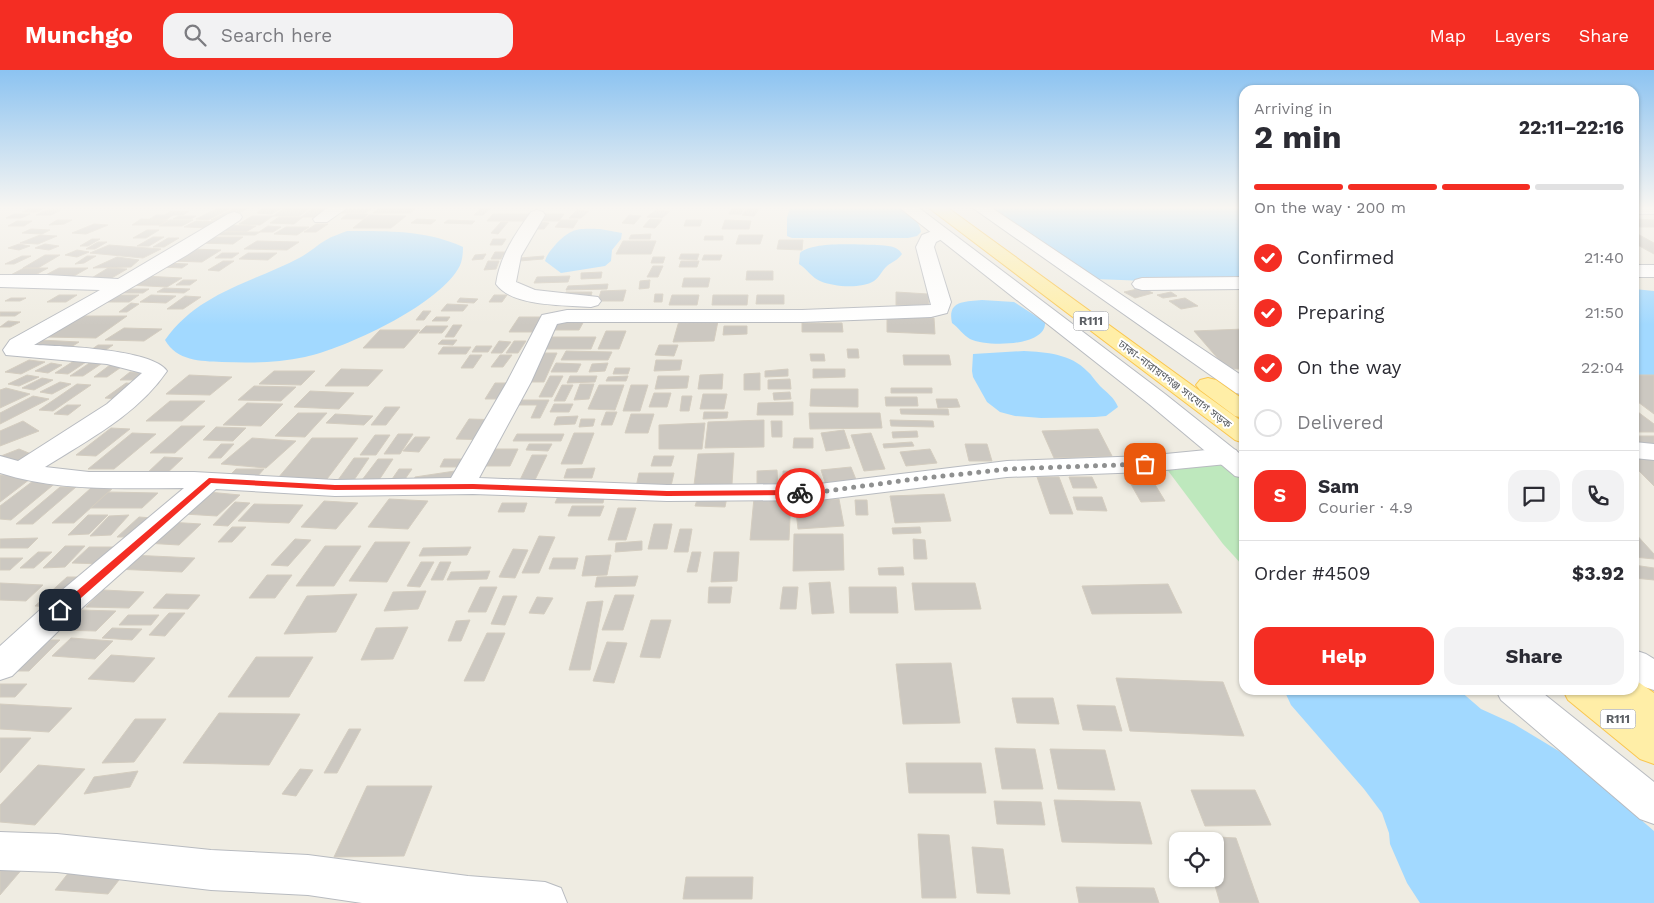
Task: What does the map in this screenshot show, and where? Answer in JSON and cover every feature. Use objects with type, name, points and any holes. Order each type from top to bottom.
[{"type":"main road","name":"ঢাকা-নারায়ণগঞ্জ সংযোগ সড়ক","points":[[989,247],[1239,432]]},
{"type":"main road","name":"ঢাকা-নারায়ণগঞ্জ সংযোগ সড়ক","points":[[1014,247],[1239,407]]},
{"type":"main road","name":"R111","points":[[1587,695],[1654,748]]},
{"type":"main road","name":"R111","points":[[1631,695],[1654,712]]},
{"type":"street","points":[[11,467],[113,410],[152,379],[156,371],[148,366],[125,360],[14,350],[18,345],[187,247]]},
{"type":"street","points":[[517,247],[512,254],[506,273],[506,284],[513,291],[530,295],[622,306],[654,316]]},
{"type":"street","points":[[460,487],[519,382],[550,319],[556,317],[865,315],[931,311],[940,309],[941,302],[925,247]]},
{"type":"street","points":[[958,247],[1157,399],[1235,463]]},
{"type":"street","points":[[1037,247],[1239,385]]},
{"type":"street","points":[[1639,271],[1654,271]]},
{"type":"street","points":[[0,280],[119,285]]},
{"type":"street","points":[[1142,284],[1239,283]]},
{"type":"street","points":[[1639,450],[1654,452]]},
{"type":"street","points":[[11,467],[50,477],[79,479],[209,481],[335,488],[460,487],[667,493],[819,492],[1007,469],[1235,463]]},
{"type":"street","points":[[0,666],[72,600],[209,481]]},
{"type":"street","points":[[1639,667],[1654,678]]},
{"type":"street","points":[[1520,695],[1654,806]]},
{"type":"street","points":[[0,851],[57,854],[211,870],[308,876],[468,897],[545,903]]},
{"type":"green space","points":[[1239,461],[1239,562],[1223,544],[1163,464]]},
{"type":"water","points":[[316,247],[463,247],[458,269],[447,283],[431,297],[389,324],[343,345],[322,352],[285,360],[222,362],[197,360],[183,356],[170,347],[165,340],[194,310],[210,300],[227,290],[301,257]]},
{"type":"water","points":[[554,247],[615,247],[612,250],[611,261],[605,266],[561,273],[545,261]]},
{"type":"water","points":[[815,247],[894,247],[902,254],[885,268],[878,278],[869,284],[840,286],[814,278],[799,264],[800,253]]},
{"type":"water","points":[[1047,247],[1239,247],[1239,281],[1095,279]]},
{"type":"water","points":[[1639,290],[1654,291],[1654,386],[1639,376]]},
{"type":"water","points":[[982,300],[1014,302],[1045,322],[1043,330],[1036,336],[1014,343],[978,342],[970,339],[952,323],[952,310],[955,306],[964,302]]},
{"type":"water","points":[[1024,351],[1058,355],[1081,365],[1118,407],[1106,416],[1095,417],[1041,418],[1015,416],[1000,412],[987,402],[973,377],[973,354]]},
{"type":"water","points":[[1286,695],[1465,695],[1481,709],[1514,724],[1567,756],[1654,831],[1654,903],[1420,903],[1407,883],[1390,844],[1389,833],[1382,813],[1364,789],[1291,705]]},
{"type":"building","points":[[11,247],[28,247],[19,250],[8,248]]},
{"type":"building","points":[[38,247],[57,247],[49,250],[35,248]]},
{"type":"building","points":[[90,247],[99,247],[95,249],[86,249]]},
{"type":"building","points":[[105,247],[161,249],[143,258],[90,253]]},
{"type":"building","points":[[247,247],[292,247],[287,250],[244,249]]},
{"type":"building","points":[[620,247],[654,247],[651,254],[616,254]]},
{"type":"building","points":[[777,247],[802,247],[802,250],[777,249]]},
{"type":"building","points":[[1641,247],[1654,247],[1654,254]]},
{"type":"building","points":[[191,249],[221,250],[202,262],[170,261]]},
{"type":"building","points":[[77,250],[89,252],[77,257],[65,255]]},
{"type":"building","points":[[495,252],[520,252],[518,255],[503,255],[501,259],[491,259]]},
{"type":"building","points":[[222,253],[239,253],[232,258],[215,258]]},
{"type":"building","points":[[248,253],[277,253],[268,260],[239,259]]},
{"type":"building","points":[[486,254],[483,259],[472,260],[475,255]]},
{"type":"building","points":[[681,254],[699,254],[697,260],[679,259]]},
{"type":"building","points":[[45,255],[60,255],[38,268],[23,268]]},
{"type":"building","points":[[704,255],[722,255],[720,260],[702,260]]},
{"type":"building","points":[[22,256],[31,256],[14,264],[5,264]]},
{"type":"building","points":[[87,256],[96,256],[84,263],[75,264]]},
{"type":"building","points":[[544,256],[543,259],[519,261],[520,258]]},
{"type":"building","points":[[117,257],[139,260],[131,267],[93,268]]},
{"type":"building","points":[[653,257],[665,257],[663,263],[651,263]]},
{"type":"building","points":[[223,261],[234,261],[219,271],[208,270]]},
{"type":"building","points":[[488,261],[499,261],[496,269],[484,270]]},
{"type":"building","points":[[681,261],[699,261],[697,267],[679,267]]},
{"type":"building","points":[[166,263],[188,264],[182,268],[160,267]]},
{"type":"building","points":[[653,266],[663,266],[658,277],[647,277]]},
{"type":"building","points":[[24,268],[48,268],[28,279],[5,278]]},
{"type":"building","points":[[59,268],[88,268],[67,280],[38,279]]},
{"type":"building","points":[[108,268],[127,269],[110,279],[90,279]]},
{"type":"building","points":[[747,271],[773,271],[773,280],[746,280]]},
{"type":"building","points":[[602,272],[601,278],[581,279],[581,273]]},
{"type":"building","points":[[144,276],[182,278],[167,287],[129,285]]},
{"type":"building","points":[[570,276],[568,282],[534,283],[537,277]]},
{"type":"building","points":[[684,278],[710,278],[708,287],[682,287]]},
{"type":"building","points":[[183,280],[197,280],[190,285],[176,285]]},
{"type":"building","points":[[650,280],[649,288],[639,289],[640,281]]},
{"type":"building","points":[[608,284],[607,289],[566,290],[568,286]]},
{"type":"building","points":[[164,288],[190,289],[184,293],[157,292]]},
{"type":"building","points":[[1142,288],[1153,293],[1135,298],[1124,292]]},
{"type":"building","points":[[130,289],[149,289],[143,293],[123,293]]},
{"type":"building","points":[[626,290],[623,301],[598,301],[601,291]]},
{"type":"building","points":[[566,292],[592,292],[591,296],[564,296]]},
{"type":"building","points":[[896,292],[928,294],[929,306],[896,305]]},
{"type":"building","points":[[1171,292],[1177,296],[1163,298],[1157,295]]},
{"type":"building","points":[[655,294],[663,294],[662,302],[654,302]]},
{"type":"building","points":[[59,295],[77,295],[66,302],[47,302]]},
{"type":"building","points":[[113,295],[139,295],[129,302],[103,302]]},
{"type":"building","points":[[151,295],[176,296],[166,303],[140,302]]},
{"type":"building","points":[[494,295],[507,295],[502,302],[489,302]]},
{"type":"building","points":[[672,295],[699,295],[697,305],[669,305]]},
{"type":"building","points":[[713,295],[748,295],[747,305],[712,305]]},
{"type":"building","points":[[757,295],[784,295],[784,304],[756,304]]},
{"type":"building","points":[[185,296],[201,297],[183,309],[167,309]]},
{"type":"building","points":[[11,298],[26,298],[20,301],[5,301]]},
{"type":"building","points":[[460,298],[478,299],[474,303],[457,302]]},
{"type":"building","points":[[1185,298],[1198,306],[1181,309],[1169,301]]},
{"type":"building","points":[[131,303],[139,304],[127,312],[119,312]]},
{"type":"building","points":[[447,304],[468,305],[463,311],[441,311]]},
{"type":"building","points":[[423,311],[431,311],[424,320],[416,320]]},
{"type":"building","points":[[0,312],[21,312],[15,316],[0,316]]},
{"type":"building","points":[[78,316],[127,316],[96,338],[45,337]]},
{"type":"building","points":[[436,317],[450,317],[447,321],[432,321]]},
{"type":"building","points":[[519,317],[543,317],[534,332],[509,332]]},
{"type":"building","points":[[887,317],[934,318],[935,334],[887,332]]},
{"type":"building","points":[[8,321],[20,322],[10,327],[0,327]]},
{"type":"building","points":[[559,321],[584,321],[579,330],[553,330]]},
{"type":"building","points":[[679,321],[718,321],[714,341],[673,342]]},
{"type":"building","points":[[802,323],[842,323],[843,332],[802,332]]},
{"type":"building","points":[[453,325],[462,325],[454,337],[445,337]]},
{"type":"building","points":[[426,326],[448,326],[442,333],[419,333]]},
{"type":"building","points":[[724,326],[747,326],[747,334],[723,335]]},
{"type":"building","points":[[124,328],[162,329],[144,341],[105,340]]},
{"type":"building","points":[[1239,329],[1239,369],[1227,369],[1194,331]]},
{"type":"building","points":[[380,330],[420,330],[404,348],[363,348]]},
{"type":"building","points":[[606,331],[626,331],[619,349],[598,349]]},
{"type":"building","points":[[548,337],[596,337],[591,349],[541,349]]},
{"type":"building","points":[[40,340],[79,342],[65,351],[25,349]]},
{"type":"building","points":[[442,340],[457,340],[453,345],[438,344]]},
{"type":"building","points":[[499,341],[511,342],[502,353],[491,353]]},
{"type":"building","points":[[514,341],[526,341],[518,353],[506,353]]},
{"type":"building","points":[[98,345],[113,345],[103,352],[88,352]]},
{"type":"building","points":[[659,345],[678,345],[674,356],[655,355]]},
{"type":"building","points":[[476,346],[492,346],[488,352],[472,352]]},
{"type":"building","points":[[443,347],[471,347],[466,354],[438,354]]},
{"type":"building","points":[[847,349],[858,349],[859,358],[848,358]]},
{"type":"building","points":[[566,351],[612,352],[608,360],[561,360]]},
{"type":"building","points":[[540,353],[557,353],[544,382],[525,382]]},
{"type":"building","points":[[810,354],[824,354],[825,361],[811,361]]},
{"type":"building","points":[[470,355],[482,355],[473,368],[461,368]]},
{"type":"building","points":[[500,355],[512,355],[503,367],[491,367]]},
{"type":"building","points":[[903,355],[949,355],[951,365],[904,365]]},
{"type":"building","points":[[77,359],[89,360],[68,374],[55,373]]},
{"type":"building","points":[[29,360],[45,362],[21,374],[5,372]]},
{"type":"building","points":[[656,360],[682,360],[680,370],[654,371]]},
{"type":"building","points":[[91,362],[104,362],[83,376],[70,376]]},
{"type":"building","points":[[114,362],[127,363],[107,377],[94,377]]},
{"type":"building","points":[[51,363],[62,365],[48,373],[35,371]]},
{"type":"building","points":[[556,363],[581,364],[577,372],[551,372]]},
{"type":"building","points":[[608,363],[605,371],[589,372],[592,364]]},
{"type":"building","points":[[615,368],[630,368],[628,374],[613,374]]},
{"type":"building","points":[[341,369],[383,370],[368,386],[325,386]]},
{"type":"building","points":[[788,369],[788,376],[765,377],[765,371]]},
{"type":"building","points":[[813,369],[845,369],[845,377],[813,378]]},
{"type":"building","points":[[274,371],[315,371],[301,385],[259,384]]},
{"type":"building","points":[[130,372],[149,373],[139,380],[120,380]]},
{"type":"building","points":[[760,373],[760,390],[744,390],[744,374]]},
{"type":"building","points":[[723,374],[722,389],[698,389],[700,375]]},
{"type":"building","points":[[27,375],[39,377],[19,386],[8,384]]},
{"type":"building","points":[[189,375],[232,377],[210,395],[166,394]]},
{"type":"building","points":[[1639,375],[1654,375],[1654,414],[1639,403]]},
{"type":"building","points":[[550,376],[563,376],[552,397],[539,397]]},
{"type":"building","points":[[570,376],[597,376],[595,382],[567,383]]},
{"type":"building","points":[[628,376],[626,381],[606,381],[608,377]]},
{"type":"building","points":[[658,376],[689,376],[687,388],[655,389]]},
{"type":"building","points":[[42,378],[53,380],[34,390],[22,388]]},
{"type":"building","points":[[790,379],[791,389],[768,389],[768,380]]},
{"type":"building","points":[[60,382],[71,384],[52,394],[40,392]]},
{"type":"building","points":[[126,383],[139,384],[119,399],[105,398]]},
{"type":"building","points":[[495,383],[510,383],[500,399],[485,399]]},
{"type":"building","points":[[77,384],[91,385],[53,411],[39,410]]},
{"type":"building","points":[[580,384],[594,384],[589,399],[574,400]]},
{"type":"building","points":[[562,385],[573,385],[565,401],[554,401]]},
{"type":"building","points":[[599,385],[624,385],[615,410],[588,409]]},
{"type":"building","points":[[631,385],[648,385],[640,411],[623,411]]},
{"type":"building","points":[[254,386],[296,387],[281,401],[238,400]]},
{"type":"building","points":[[6,388],[30,394],[0,408],[0,390]]},
{"type":"building","points":[[891,388],[932,388],[932,393],[891,393]]},
{"type":"building","points":[[811,389],[858,389],[858,407],[810,406]]},
{"type":"building","points":[[310,391],[354,393],[339,409],[294,407]]},
{"type":"building","points":[[790,392],[791,399],[774,400],[773,393]]},
{"type":"building","points":[[654,393],[671,393],[667,407],[649,407]]},
{"type":"building","points":[[703,394],[727,394],[724,409],[700,409]]},
{"type":"building","points":[[33,396],[49,399],[0,424],[0,413]]},
{"type":"building","points":[[682,396],[692,396],[689,411],[680,411]]},
{"type":"building","points":[[885,397],[917,397],[918,406],[886,406]]},
{"type":"building","points":[[936,399],[957,399],[960,407],[938,408]]},
{"type":"building","points":[[522,400],[549,400],[540,418],[531,418],[537,405],[519,405]]},
{"type":"building","points":[[170,401],[205,401],[182,421],[146,421]]},
{"type":"building","points":[[793,402],[793,415],[757,415],[758,403]]},
{"type":"building","points":[[247,403],[283,404],[261,426],[223,425]]},
{"type":"building","points":[[554,404],[573,404],[569,412],[550,412]]},
{"type":"building","points":[[67,405],[81,405],[68,415],[54,414]]},
{"type":"building","points":[[385,407],[400,407],[386,425],[371,425]]},
{"type":"building","points":[[900,409],[948,409],[949,415],[901,414]]},
{"type":"building","points":[[606,412],[617,412],[612,425],[601,425]]},
{"type":"building","points":[[704,412],[728,412],[727,418],[703,419]]},
{"type":"building","points":[[298,413],[327,413],[305,437],[275,436]]},
{"type":"building","points":[[809,413],[880,413],[882,428],[810,429]]},
{"type":"building","points":[[1639,413],[1654,424],[1654,432],[1639,432]]},
{"type":"building","points":[[335,414],[373,416],[364,425],[326,423]]},
{"type":"building","points":[[631,414],[654,414],[648,433],[625,433]]},
{"type":"building","points":[[578,416],[575,424],[554,425],[557,417]]},
{"type":"building","points":[[469,419],[504,420],[492,440],[456,439]]},
{"type":"building","points":[[581,419],[595,419],[593,426],[579,427]]},
{"type":"building","points":[[764,420],[764,447],[705,448],[708,422]]},
{"type":"building","points":[[890,420],[933,421],[934,427],[891,426]]},
{"type":"building","points":[[23,421],[39,431],[0,446],[0,431]]},
{"type":"building","points":[[771,421],[782,421],[782,437],[772,437]]},
{"type":"building","points":[[705,423],[702,449],[659,449],[659,425]]},
{"type":"building","points":[[181,426],[205,426],[175,453],[150,453]]},
{"type":"building","points":[[216,427],[246,428],[233,441],[203,440]]},
{"type":"building","points":[[111,428],[130,429],[96,456],[76,455]]},
{"type":"building","points":[[1098,429],[1112,456],[1054,458],[1042,431]]},
{"type":"building","points":[[844,430],[850,448],[826,451],[821,433]]},
{"type":"building","points":[[917,431],[918,437],[893,438],[892,432]]},
{"type":"building","points":[[132,433],[156,434],[114,469],[88,469]]},
{"type":"building","points":[[574,433],[594,433],[582,464],[561,464]]},
{"type":"building","points":[[871,433],[885,469],[864,471],[851,435]]},
{"type":"building","points":[[398,434],[413,434],[400,454],[384,454]]},
{"type":"building","points":[[517,434],[564,434],[561,441],[513,441]]},
{"type":"building","points":[[375,435],[390,435],[376,455],[360,455]]},
{"type":"building","points":[[1639,436],[1654,436],[1654,448],[1639,447]]},
{"type":"building","points":[[415,437],[430,437],[419,452],[403,451]]},
{"type":"building","points":[[252,438],[296,441],[266,468],[221,464]]},
{"type":"building","points":[[312,438],[358,438],[327,479],[278,478]]},
{"type":"building","points":[[794,438],[813,438],[813,448],[793,448]]},
{"type":"building","points":[[912,442],[914,446],[884,448],[883,444]]},
{"type":"building","points":[[221,444],[234,444],[221,458],[208,458]]},
{"type":"building","points":[[529,444],[552,444],[548,451],[526,450]]},
{"type":"building","points":[[965,444],[987,444],[992,461],[969,461]]},
{"type":"building","points":[[19,449],[36,456],[18,464],[1,456]]},
{"type":"building","points":[[494,449],[518,449],[510,466],[485,466]]},
{"type":"building","points":[[930,449],[937,463],[906,466],[900,452]]},
{"type":"building","points":[[734,453],[732,484],[694,485],[698,454]]},
{"type":"building","points":[[532,455],[547,455],[534,482],[519,482]]},
{"type":"building","points":[[1639,455],[1654,456],[1654,486],[1639,471]]},
{"type":"building","points":[[654,456],[674,456],[671,466],[651,466]]},
{"type":"building","points":[[164,457],[183,458],[164,476],[145,475]]},
{"type":"building","points":[[354,458],[369,458],[354,480],[338,480]]},
{"type":"building","points":[[378,459],[393,459],[379,480],[362,480]]},
{"type":"building","points":[[444,459],[468,459],[464,467],[440,467]]},
{"type":"building","points":[[851,467],[857,482],[826,485],[821,470]]},
{"type":"building","points":[[595,468],[592,478],[564,478],[567,469]]},
{"type":"building","points":[[236,469],[264,469],[256,478],[227,478]]},
{"type":"building","points":[[399,469],[412,469],[403,482],[390,482]]},
{"type":"building","points":[[777,470],[778,486],[757,487],[757,471]]},
{"type":"building","points":[[455,471],[454,480],[413,487],[415,477]]},
{"type":"building","points":[[783,471],[803,471],[803,487],[783,487]]},
{"type":"building","points":[[639,473],[674,473],[671,486],[636,487]]},
{"type":"building","points":[[0,475],[34,476],[0,502]]},
{"type":"building","points":[[1037,477],[1059,477],[1073,514],[1050,514]]},
{"type":"building","points":[[1069,477],[1092,477],[1097,488],[1073,488]]},
{"type":"building","points":[[1151,478],[1165,501],[1141,502],[1128,479]]},
{"type":"building","points":[[33,481],[58,481],[11,520],[0,519],[0,506]]},
{"type":"building","points":[[60,487],[76,487],[33,524],[16,524]]},
{"type":"building","points":[[91,488],[113,488],[74,523],[52,523]]},
{"type":"building","points":[[108,492],[158,493],[142,508],[91,508]]},
{"type":"building","points":[[208,492],[240,495],[217,516],[184,514]]},
{"type":"building","points":[[559,494],[605,494],[603,503],[555,503]]},
{"type":"building","points":[[944,494],[951,521],[895,523],[890,496]]},
{"type":"building","points":[[698,497],[727,497],[725,507],[695,506]]},
{"type":"building","points":[[1073,497],[1102,497],[1107,511],[1077,510]]},
{"type":"building","points":[[754,498],[791,498],[789,540],[750,540]]},
{"type":"building","points":[[389,499],[428,501],[408,529],[368,527]]},
{"type":"building","points":[[839,499],[844,526],[798,529],[795,502]]},
{"type":"building","points":[[855,500],[867,500],[868,515],[856,515]]},
{"type":"building","points":[[324,501],[358,503],[336,529],[301,527]]},
{"type":"building","points":[[235,502],[250,503],[228,526],[213,525]]},
{"type":"building","points":[[502,503],[527,503],[524,512],[498,512]]},
{"type":"building","points":[[254,504],[303,505],[289,523],[238,521]]},
{"type":"building","points":[[572,506],[604,506],[600,516],[568,516]]},
{"type":"building","points":[[618,508],[636,508],[626,540],[608,540]]},
{"type":"building","points":[[88,515],[108,515],[89,534],[68,535]]},
{"type":"building","points":[[129,515],[111,535],[90,536],[109,516]]},
{"type":"building","points":[[139,517],[153,518],[131,537],[117,537]]},
{"type":"building","points":[[168,522],[201,524],[179,545],[145,543]]},
{"type":"building","points":[[654,524],[672,524],[667,549],[648,549]]},
{"type":"building","points":[[232,527],[246,527],[232,542],[218,542]]},
{"type":"building","points":[[920,527],[921,533],[893,534],[892,528]]},
{"type":"building","points":[[680,529],[692,529],[688,552],[674,552]]},
{"type":"building","points":[[794,534],[843,534],[844,570],[793,571]]},
{"type":"building","points":[[539,536],[555,537],[539,573],[522,573]]},
{"type":"building","points":[[38,538],[28,548],[0,548],[0,539]]},
{"type":"building","points":[[1639,538],[1654,554],[1654,559],[1639,558]]},
{"type":"building","points":[[295,539],[311,540],[288,566],[271,565]]},
{"type":"building","points":[[913,539],[925,540],[927,559],[914,559]]},
{"type":"building","points":[[642,541],[642,550],[615,552],[616,543]]},
{"type":"building","points":[[375,542],[410,542],[387,582],[349,581]]},
{"type":"building","points":[[65,546],[85,546],[65,567],[43,568]]},
{"type":"building","points":[[325,546],[361,546],[334,586],[296,586]]},
{"type":"building","points":[[89,547],[121,547],[104,564],[72,563]]},
{"type":"building","points":[[471,547],[467,555],[419,556],[423,548]]},
{"type":"building","points":[[513,549],[528,550],[515,578],[499,577]]},
{"type":"building","points":[[38,552],[52,552],[34,568],[20,568]]},
{"type":"building","points":[[692,552],[701,552],[697,572],[687,572]]},
{"type":"building","points":[[714,552],[739,552],[737,581],[711,582]]},
{"type":"building","points":[[130,555],[195,558],[182,572],[115,569]]},
{"type":"building","points":[[611,555],[607,575],[582,576],[586,556]]},
{"type":"building","points":[[0,558],[23,558],[10,570],[0,570]]},
{"type":"building","points":[[553,558],[578,558],[575,569],[549,569]]},
{"type":"building","points":[[421,562],[434,562],[420,587],[407,586]]},
{"type":"building","points":[[440,562],[451,562],[443,580],[431,580]]},
{"type":"building","points":[[1639,566],[1654,568],[1654,580],[1639,578]]},
{"type":"building","points":[[903,567],[904,575],[879,575],[878,568]]},
{"type":"building","points":[[490,571],[487,579],[447,580],[451,572]]},
{"type":"building","points":[[267,575],[292,575],[275,598],[249,598]]},
{"type":"building","points":[[638,576],[635,586],[595,587],[597,577]]},
{"type":"building","points":[[67,577],[86,577],[55,607],[35,606]]},
{"type":"building","points":[[830,582],[834,613],[812,614],[809,583]]},
{"type":"building","points":[[0,583],[43,585],[26,601],[0,600]]},
{"type":"building","points":[[912,583],[975,583],[981,609],[915,610]]},
{"type":"building","points":[[1168,584],[1182,613],[1092,614],[1082,586]]},
{"type":"building","points":[[480,587],[497,587],[486,612],[468,612]]},
{"type":"building","points":[[709,587],[732,587],[730,603],[708,603]]},
{"type":"building","points":[[783,587],[798,587],[796,609],[780,609]]},
{"type":"building","points":[[849,587],[896,587],[898,613],[850,613]]},
{"type":"building","points":[[103,590],[144,592],[129,608],[86,607]]},
{"type":"building","points":[[426,591],[418,609],[384,611],[393,592]]},
{"type":"building","points":[[166,594],[200,595],[188,609],[153,608]]},
{"type":"building","points":[[357,594],[336,632],[284,634],[307,596]]},
{"type":"building","points":[[615,595],[634,595],[623,630],[602,630]]},
{"type":"building","points":[[503,596],[517,596],[505,625],[491,624]]},
{"type":"building","points":[[537,597],[553,598],[544,614],[529,613]]},
{"type":"building","points":[[603,601],[590,670],[569,670],[587,602]]},
{"type":"building","points":[[79,610],[116,611],[96,631],[58,630]]},
{"type":"building","points":[[169,613],[185,613],[165,636],[149,635]]},
{"type":"building","points":[[128,615],[159,615],[151,625],[119,625]]},
{"type":"building","points":[[470,620],[461,641],[448,641],[456,621]]},
{"type":"building","points":[[651,620],[671,620],[660,658],[640,657]]},
{"type":"building","points":[[408,627],[393,659],[361,660],[376,628]]},
{"type":"building","points":[[112,628],[142,629],[132,640],[102,638]]},
{"type":"building","points":[[487,633],[505,633],[484,681],[464,681]]},
{"type":"building","points":[[71,638],[113,641],[95,659],[52,656]]},
{"type":"building","points":[[40,640],[60,640],[29,671],[8,671]]},
{"type":"building","points":[[607,642],[627,643],[614,683],[593,681]]},
{"type":"building","points":[[111,655],[155,658],[134,682],[88,679]]},
{"type":"building","points":[[256,657],[313,657],[289,697],[228,697]]},
{"type":"building","points":[[951,663],[960,723],[903,724],[896,664]]},
{"type":"building","points":[[1116,678],[1223,682],[1244,736],[1130,731]]},
{"type":"building","points":[[0,684],[27,684],[15,697],[0,697]]},
{"type":"building","points":[[1012,698],[1053,698],[1059,724],[1017,723]]},
{"type":"building","points":[[0,704],[72,708],[49,732],[0,729]]},
{"type":"building","points":[[1077,705],[1115,706],[1122,731],[1083,730]]},
{"type":"building","points":[[219,713],[300,714],[269,765],[183,763]]},
{"type":"building","points":[[135,719],[166,719],[134,762],[102,763]]},
{"type":"building","points":[[349,729],[361,729],[337,773],[324,773]]},
{"type":"building","points":[[0,738],[31,738],[0,773]]},
{"type":"building","points":[[995,748],[1035,749],[1043,789],[1002,789]]},
{"type":"building","points":[[1050,749],[1105,750],[1115,790],[1058,789]]},
{"type":"building","points":[[906,763],[981,763],[986,793],[909,793]]},
{"type":"building","points":[[38,765],[85,769],[35,825],[0,822],[0,805]]},
{"type":"building","points":[[300,769],[313,770],[296,796],[282,794]]},
{"type":"building","points":[[138,771],[130,787],[84,794],[94,777]]},
{"type":"building","points":[[367,786],[432,786],[404,856],[334,857]]},
{"type":"building","points":[[1191,790],[1255,790],[1271,825],[1205,826]]},
{"type":"building","points":[[1054,800],[1140,802],[1152,844],[1062,842]]},
{"type":"building","points":[[994,801],[1041,802],[1045,825],[997,824]]},
{"type":"building","points":[[918,834],[949,835],[956,898],[922,898]]},
{"type":"building","points":[[1224,837],[1236,838],[1259,903],[1220,903],[1215,887],[1224,887]]},
{"type":"building","points":[[972,847],[1003,849],[1010,894],[977,893]]},
{"type":"building","points":[[0,866],[24,867],[0,895]]},
{"type":"building","points":[[73,867],[126,871],[108,894],[55,890]]},
{"type":"building","points":[[686,877],[753,877],[752,899],[683,899]]},
{"type":"building","points":[[1076,887],[1154,888],[1159,903],[1079,903]]},
{"type":"way so far","points":[[800,493],[1007,469],[1145,464]]},
{"type":"route","points":[[60,610],[209,481],[335,488],[473,486],[667,493],[800,493]]}]
